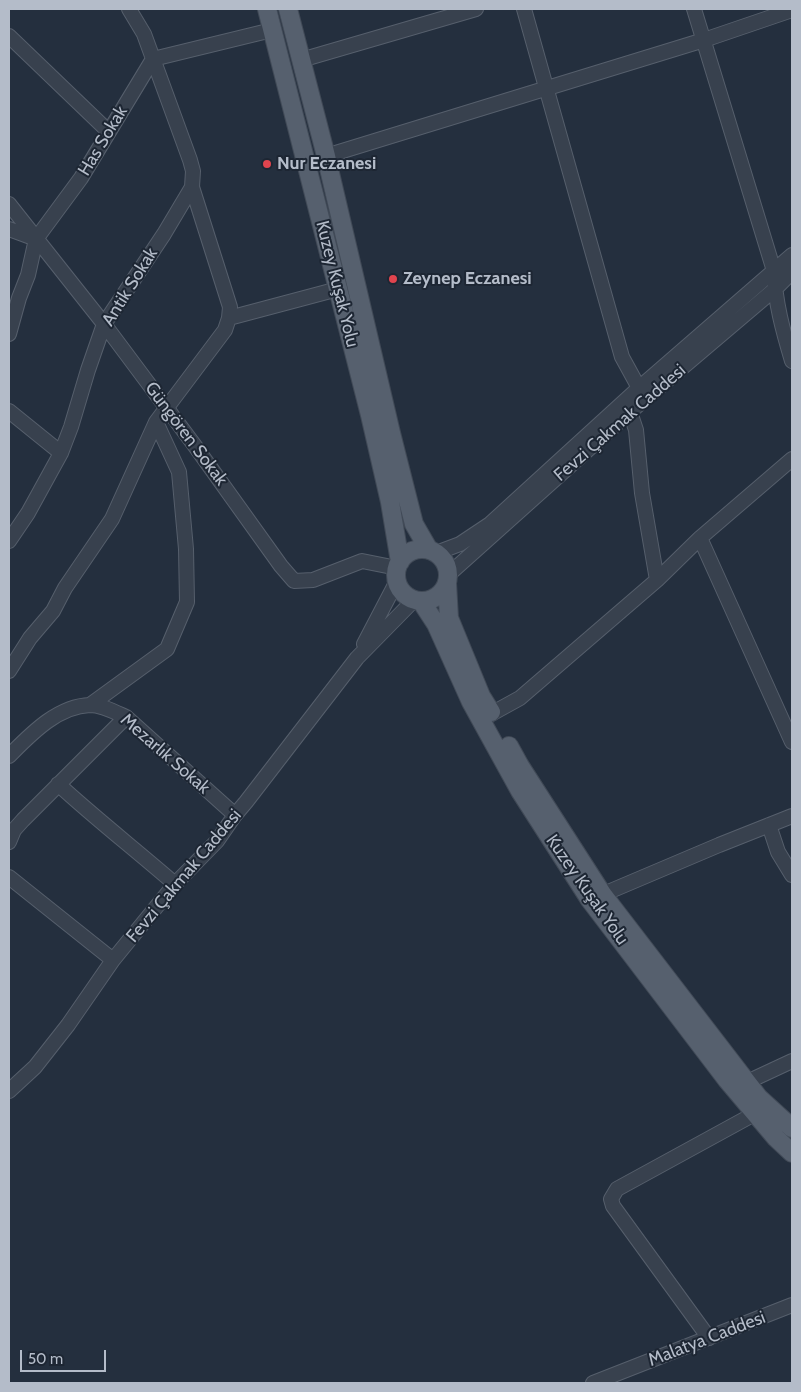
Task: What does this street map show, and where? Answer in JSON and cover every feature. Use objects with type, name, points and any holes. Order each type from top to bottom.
[{"type":"main road","name":"Kuzey Kuşak Yolu","points":[[267,9],[390,502],[398,570]]},
{"type":"main road","name":"Kuzey Kuşak Yolu","points":[[288,9],[326,156],[414,524],[433,552]]},
{"type":"main road","points":[[418,549],[433,552],[442,559],[446,566],[447,579],[443,590],[429,600],[417,600],[403,593],[398,570],[407,554],[418,549]]},
{"type":"main road","name":"Kuzey Kuşak Yolu","points":[[447,579],[448,618],[481,696],[597,897],[760,1098],[792,1128]]},
{"type":"main road","name":"Kuzey Kuşak Yolu","points":[[417,600],[436,624],[471,702],[520,791],[728,1080],[776,1138],[792,1153]]},
{"type":"street","points":[[9,671],[30,638],[53,611],[65,588],[112,519],[156,422],[225,330],[229,318],[230,308],[192,187],[193,171],[190,160],[144,34],[129,9]]},
{"type":"street","points":[[301,60],[476,9]]},
{"type":"street","points":[[524,9],[622,357],[639,388]]},
{"type":"street","points":[[694,9],[774,271],[775,289],[782,327],[792,361]]},
{"type":"street","points":[[326,156],[704,40],[792,10]]},
{"type":"street","points":[[153,59],[272,30]]},
{"type":"street","points":[[9,36],[108,131]]},
{"type":"street","name":"Has Sokak","points":[[9,334],[19,298],[28,276],[36,239],[81,178],[153,59]]},
{"type":"street","name":"Antik Sokak","points":[[9,541],[28,513],[61,453],[104,324],[164,234],[192,187]]},
{"type":"street","name":"Güngören Sokak","points":[[9,204],[104,324],[224,485],[281,566],[294,581],[313,580],[362,561],[398,570]]},
{"type":"street","points":[[9,229],[36,239]]},
{"type":"street","points":[[433,552],[460,544],[483,530],[639,388],[792,255]]},
{"type":"street","name":"Fevzi Çakmak Caddesi","points":[[447,579],[630,412],[775,289],[792,272]]},
{"type":"street","points":[[229,318],[338,289]]},
{"type":"street","points":[[9,411],[61,453]]},
{"type":"street","points":[[630,412],[636,430],[642,493],[656,580]]},
{"type":"street","points":[[9,756],[24,741],[62,712],[90,705],[166,648],[187,602],[186,548],[179,472],[156,422]]},
{"type":"street","points":[[491,714],[520,698],[792,459]]},
{"type":"street","points":[[700,538],[792,742]]},
{"type":"street","points":[[357,658],[398,570]]},
{"type":"street","points":[[357,658],[417,600]]},
{"type":"street","name":"Fevzi Çakmak Caddesi","points":[[9,1091],[35,1067],[68,1025],[112,960],[175,884],[217,841],[234,815],[357,658]]},
{"type":"street","name":"Mezarlık Sokak","points":[[90,705],[110,709],[126,717],[234,815]]},
{"type":"street","points":[[10,833],[126,717]]},
{"type":"street","points":[[58,784],[175,884]]},
{"type":"street","points":[[597,897],[792,816]]},
{"type":"street","points":[[769,825],[778,852],[792,875]]},
{"type":"street","points":[[9,877],[112,960]]},
{"type":"street","points":[[747,1082],[792,1061]]},
{"type":"street","points":[[709,1338],[613,1206],[611,1199],[617,1189],[756,1113]]},
{"type":"street","name":"Malatya Caddesi","points":[[594,1383],[792,1305]]},
{"type":"place","name":"Nur Eczanesi","points":[[267,164]]},
{"type":"place","name":"Zeynep Eczanesi","points":[[393,279]]}]
